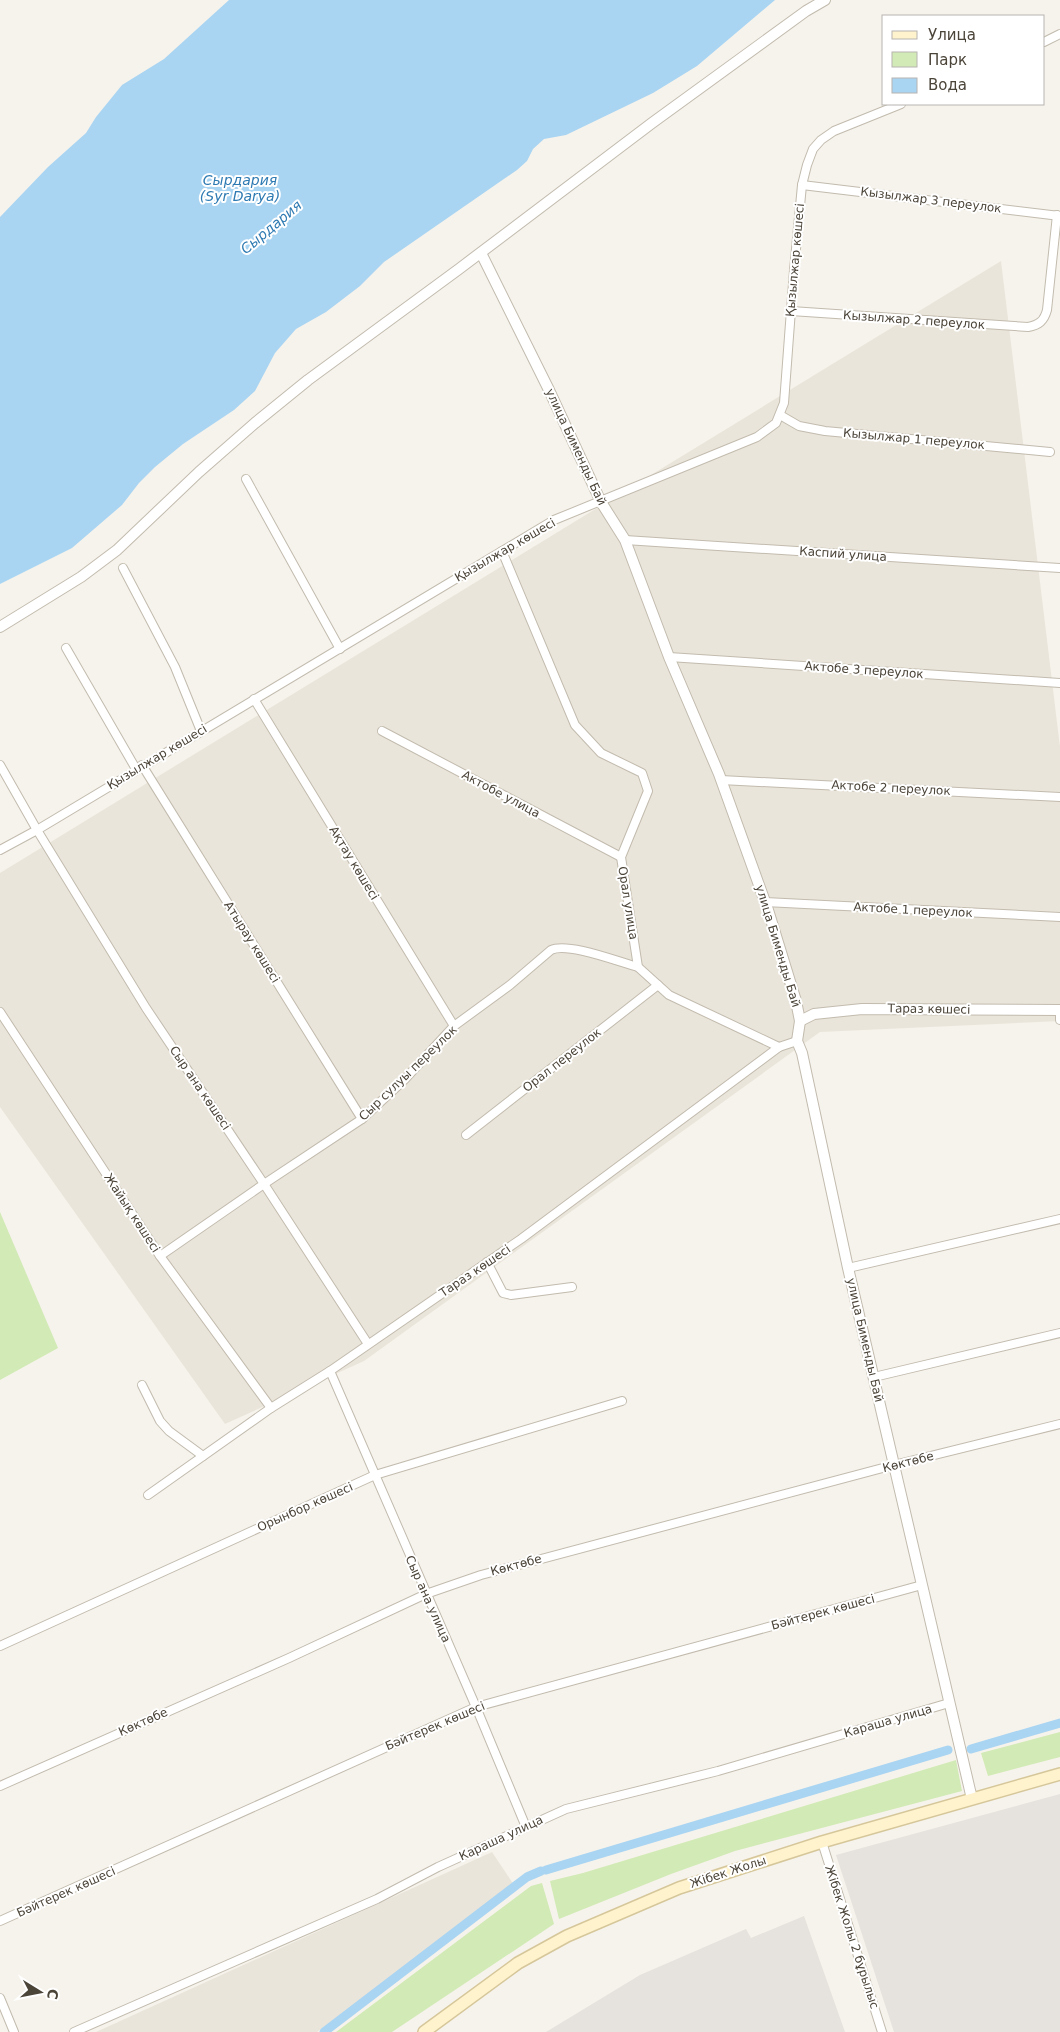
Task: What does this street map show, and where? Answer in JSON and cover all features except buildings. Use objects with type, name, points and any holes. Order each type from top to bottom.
[{"type":"main road","name":"Жібек Жолы","points":[[424,2032],[518,1963],[567,1936],[679,1888],[822,1842],[1060,1774]]},
{"type":"street","points":[[0,627],[81,577],[117,550],[199,472],[308,380],[652,123],[806,11],[825,0]]},
{"type":"street","points":[[1045,42],[1060,34]]},
{"type":"street","name":"Қызылжар көшесі","points":[[0,850],[37,830],[139,767],[340,650],[554,520],[757,437],[776,423],[784,403],[802,185],[813,149],[821,140],[834,131],[898,105]]},
{"type":"street","name":"Кызылжар 3 переулок","points":[[802,185],[1059,216]]},
{"type":"street","name":"Кызылжар 2 переулок","points":[[791,311],[1028,327],[1038,326],[1045,318],[1047,310],[1059,216]]},
{"type":"street","name":"улица Бименды Бай","points":[[481,252],[549,390],[601,502],[625,540],[669,656],[721,780],[766,902],[796,1001],[800,1021],[797,1041],[972,1799]]},
{"type":"street","name":"Кызылжар 1 переулок","points":[[780,415],[799,426],[825,431],[1050,452]]},
{"type":"street","points":[[246,479],[340,650]]},
{"type":"street","name":"Каспий улица","points":[[625,540],[1060,568]]},
{"type":"street","name":"Орал улица","points":[[502,551],[576,724],[601,753],[642,773],[648,791],[621,856],[638,967]]},
{"type":"street","points":[[123,568],[174,668],[201,731]]},
{"type":"street","name":"Атырау көшесі","points":[[66,648],[139,767],[362,1119]]},
{"type":"street","name":"Актобе 3 переулок","points":[[669,656],[1060,682]]},
{"type":"street","name":"Ақтау көшесі","points":[[254,699],[454,1026]]},
{"type":"street","name":"Актобе улица","points":[[382,731],[621,856]]},
{"type":"street","name":"Сыр ана көшесі","points":[[0,765],[37,830],[146,1008],[368,1344]]},
{"type":"street","name":"Актобе 2 переулок","points":[[721,780],[1060,797]]},
{"type":"street","name":"Актобе 1 переулок","points":[[766,902],[1060,917]]},
{"type":"street","name":"Сыр сулуы переулок","points":[[160,1256],[362,1119],[405,1079],[454,1026],[510,985],[544,954],[557,947],[573,948],[638,967]]},
{"type":"street","points":[[638,967],[669,995],[779,1047]]},
{"type":"street","name":"Орал переулок","points":[[466,1135],[658,985]]},
{"type":"street","name":"Тараз көшесі","points":[[800,1021],[814,1014],[862,1008],[1060,1010]]},
{"type":"street","points":[[1060,1010],[1060,1020]]},
{"type":"street","name":"Жайық көшесі","points":[[0,1012],[160,1256],[272,1408]]},
{"type":"street","name":"Тараз көшесі","points":[[148,1495],[272,1408],[330,1371],[521,1240],[779,1047],[797,1041]]},
{"type":"street","points":[[848,1268],[1060,1219]]},
{"type":"street","points":[[487,1262],[503,1293],[511,1295],[572,1287]]},
{"type":"street","points":[[874,1377],[1060,1333]]},
{"type":"street","name":"Сыр ана улица","points":[[330,1371],[526,1827]]},
{"type":"street","points":[[142,1385],[160,1421],[169,1431],[203,1456]]},
{"type":"street","name":"Орынбор көшесі","points":[[0,1646],[375,1475],[622,1400]]},
{"type":"street","name":"Көктөбе","points":[[0,1786],[271,1666],[426,1594],[481,1575],[894,1465],[1060,1424]]},
{"type":"street","name":"Бәйтерек көшесі","points":[[0,1921],[476,1707],[922,1585]]},
{"type":"street","name":"Караша улица","points":[[74,2032],[377,1899],[438,1867],[566,1809],[718,1771],[950,1703]]},
{"type":"street","name":"Жібек Жолы 2 бұрылыс","points":[[822,1842],[882,2032]]},
{"type":"street","points":[[0,1998],[14,2032]]},
{"type":"shaded area","points":[[1001,261],[1060,747],[1060,1021],[820,1032],[364,1361],[225,1424],[0,1107],[0,873]]},
{"type":"shaded area","points":[[1060,1794],[1060,2032],[894,2032],[836,1855]]},
{"type":"shaded area","points":[[492,1852],[514,1885],[317,2032],[96,2032]]},
{"type":"shaded area","points":[[804,1916],[845,2032],[546,2032],[640,1975],[746,1929],[751,1938]]},
{"type":"green space","points":[[0,1212],[58,1348],[0,1380]]},
{"type":"green space","points":[[1060,1732],[1060,1757],[988,1776],[981,1753]]},
{"type":"green space","points":[[956,1760],[962,1791],[735,1851],[671,1874],[559,1919],[550,1881],[583,1873]]},
{"type":"green space","points":[[542,1883],[554,1924],[392,2032],[336,2032],[531,1886]]},
{"type":"water","name":"Сырдария (Syr Darya)","points":[[229,0],[775,0],[697,66],[653,93],[566,135],[544,139],[533,149],[527,161],[517,170],[384,262],[360,286],[326,312],[296,329],[275,353],[255,391],[234,410],[183,444],[155,467],[139,483],[122,505],[72,548],[0,584],[0,217],[48,167],[86,133],[96,117],[122,85],[164,59]]},
{"type":"waterway","points":[[971,1749],[1060,1723]]},
{"type":"waterway","points":[[546,1870],[948,1750]]},
{"type":"waterway","points":[[324,2032],[527,1877],[541,1871]]},
{"type":"water label","name":"Сырдария","points":[[271,227]]}]
